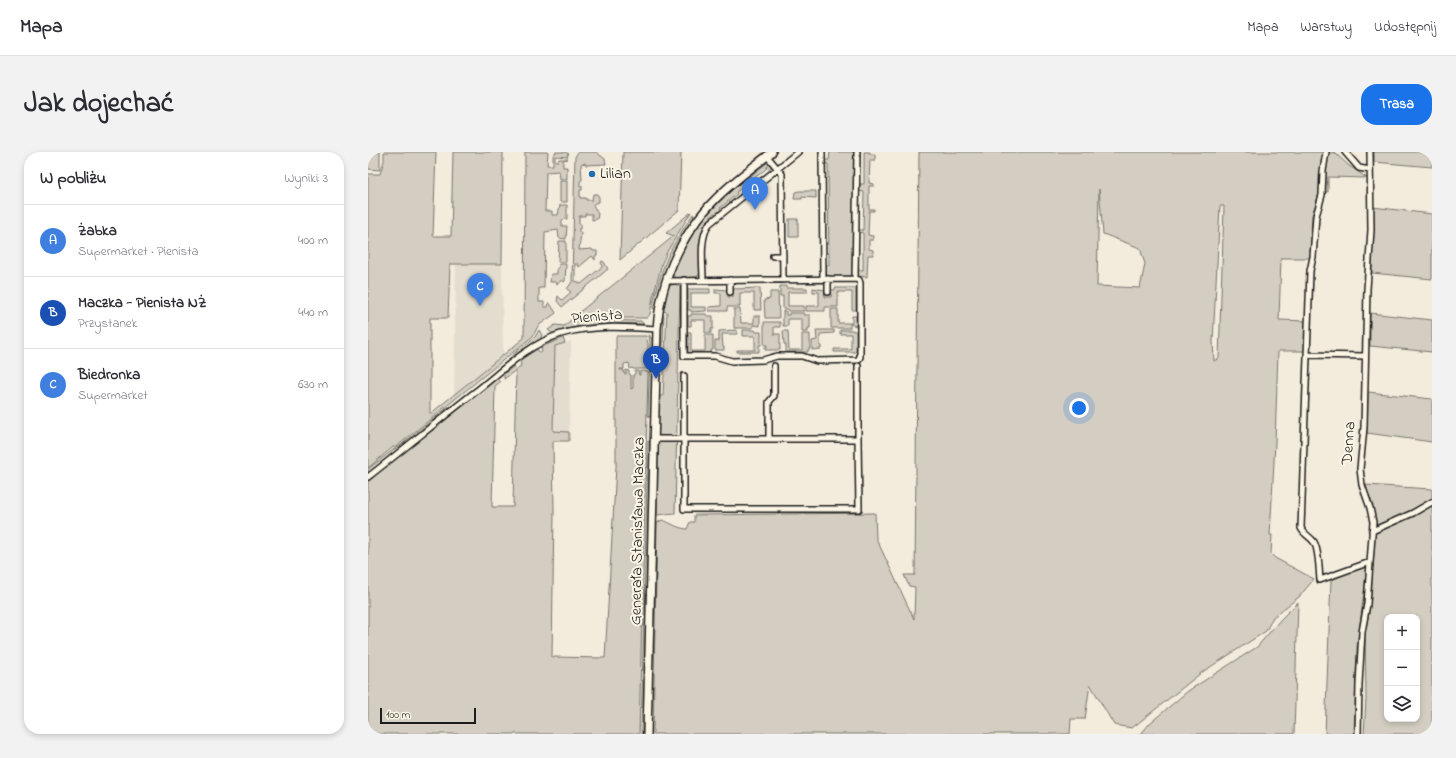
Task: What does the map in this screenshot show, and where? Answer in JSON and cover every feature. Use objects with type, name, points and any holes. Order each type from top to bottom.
[{"type":"street","points":[[703,280],[704,238],[709,224],[798,152]]},
{"type":"street","points":[[822,152],[825,279],[828,292]]},
{"type":"street","points":[[855,279],[857,152]]},
{"type":"street","points":[[1326,152],[1323,171],[1322,195],[1316,216],[1313,257],[1310,266],[1301,528],[1314,542],[1316,547],[1320,580],[1370,562]]},
{"type":"street","points":[[1345,152],[1359,168],[1370,170]]},
{"type":"street","name":"Denna","points":[[1358,734],[1358,684],[1362,632],[1367,604],[1373,522],[1362,485],[1360,470],[1364,427],[1367,289],[1371,230],[1370,152]]},
{"type":"street","points":[[657,329],[661,300],[670,267],[681,245],[700,216],[724,191],[769,154],[782,176],[783,280]]},
{"type":"street","points":[[773,256],[783,256]]},
{"type":"street","points":[[666,281],[684,280],[825,279],[859,280],[860,357],[858,360],[817,361],[802,356],[777,356],[763,360],[732,361],[715,356],[684,356],[684,280]]},
{"type":"street","points":[[730,280],[730,292]]},
{"type":"street","name":"Pienista","points":[[368,478],[498,373],[538,344],[562,334],[591,328],[657,329]]},
{"type":"street","name":"Generała Stanisława Maczka","points":[[647,734],[657,329]]},
{"type":"street","points":[[1307,355],[1365,356]]},
{"type":"street","points":[[769,439],[769,402],[774,396],[774,366]]},
{"type":"street","points":[[684,376],[684,509],[859,509],[858,366]]},
{"type":"street","points":[[654,439],[858,439]]},
{"type":"street","points":[[1372,532],[1432,502]]},
{"type":"shaded area","points":[[368,152],[380,152],[380,170],[368,169]]},
{"type":"shaded area","points":[[384,152],[436,152],[433,236],[451,236],[453,152],[503,152],[502,264],[450,264],[448,318],[430,318],[430,414],[524,338],[525,152],[548,152],[547,165],[553,165],[553,155],[556,152],[565,152],[569,154],[567,155],[568,157],[555,156],[555,161],[558,161],[559,159],[568,159],[563,160],[563,167],[567,167],[567,179],[560,179],[559,171],[546,172],[545,211],[552,211],[552,215],[558,215],[560,205],[567,205],[567,219],[562,220],[562,226],[567,226],[566,239],[559,238],[558,230],[545,232],[544,288],[539,288],[539,302],[544,302],[544,307],[548,307],[549,302],[556,313],[538,326],[533,336],[368,468],[368,174],[380,174],[384,161]]},
{"type":"shaded area","points":[[578,152],[596,152],[605,159],[606,164],[581,164],[582,180],[580,181],[580,186],[582,186],[582,190],[580,190],[580,198],[592,200],[593,194],[597,194],[599,197],[599,202],[593,205],[598,214],[597,219],[592,220],[592,214],[579,216],[579,224],[581,224],[581,228],[579,228],[579,232],[581,233],[579,250],[592,249],[593,251],[597,251],[597,255],[595,256],[595,260],[592,256],[579,267],[578,264],[575,264],[575,281],[581,284],[603,266],[601,263],[602,261],[608,269],[562,307],[557,301],[558,296],[562,300],[571,292],[567,289],[572,282],[575,157]]},
{"type":"shaded area","points":[[623,152],[681,152],[679,210],[620,260]]},
{"type":"shaded area","points":[[830,152],[855,152],[853,275],[851,276],[829,277],[826,273],[825,265],[829,265],[828,164],[825,163],[824,158],[829,160]]},
{"type":"shaded area","points":[[864,152],[875,154],[875,160],[870,160],[869,183],[874,184],[874,186],[869,186],[869,209],[874,209],[874,211],[869,211],[868,235],[873,236],[873,240],[869,240],[869,249],[873,250],[873,255],[868,255],[867,277],[858,276],[858,270],[863,270],[863,233],[858,232],[858,230],[863,230],[864,192],[859,191],[860,184],[864,184]]},
{"type":"shaded area","points":[[919,152],[1334,152],[1348,165],[1367,178],[1328,177],[1328,192],[1320,191],[1312,215],[1310,258],[1281,258],[1279,320],[1307,321],[1304,351],[1278,351],[1270,535],[1272,535],[1271,554],[1275,558],[1314,579],[1299,597],[1273,617],[1266,631],[1201,673],[1132,728],[1114,725],[1090,684],[1085,719],[1071,719],[1070,734],[653,734],[657,523],[662,520],[680,528],[687,529],[690,522],[694,522],[694,515],[875,513],[876,538],[914,619],[915,587],[909,586],[904,575],[915,575]],"holes":[[[1099,189],[1103,234],[1140,248],[1145,264],[1140,288],[1097,286]],[[1220,206],[1224,206],[1219,358],[1214,361],[1213,341]]]},
{"type":"shaded area","points":[[1374,152],[1432,152],[1432,167],[1374,162]]},
{"type":"shaded area","points":[[767,163],[771,165],[771,171],[767,166],[767,168],[736,192],[737,194],[720,208],[721,210],[716,214],[714,213],[705,224],[702,232],[700,273],[697,277],[675,278],[673,275],[675,268],[697,227],[718,203],[743,180],[744,181]]},
{"type":"shaded area","points":[[560,181],[567,181],[567,202],[560,202]]},
{"type":"shaded area","points":[[816,191],[816,198],[802,197],[802,199],[794,199],[795,192]]},
{"type":"shaded area","points":[[1373,207],[1432,214],[1432,279],[1372,273]]},
{"type":"shaded area","points":[[691,212],[668,250],[662,263],[650,314],[647,318],[572,318],[674,236],[666,233]]},
{"type":"shaded area","points":[[693,214],[694,218],[680,240],[665,273],[655,310],[653,308],[653,303],[665,263],[676,241]]},
{"type":"shaded area","points":[[789,219],[798,219],[798,237],[789,237]]},
{"type":"shaded area","points":[[559,241],[566,241],[566,262],[558,262]]},
{"type":"shaded area","points":[[456,264],[502,264],[503,355],[454,395]]},
{"type":"shaded area","points":[[559,264],[566,264],[565,281],[564,282],[562,280],[557,284],[556,282],[550,282],[551,274],[557,274]]},
{"type":"shaded area","points":[[674,284],[680,286],[675,513],[657,515],[659,396],[663,396],[667,312],[663,311],[668,287]]},
{"type":"shaded area","points":[[780,286],[786,286],[786,288],[807,288],[807,292],[788,292],[788,306],[804,306],[804,311],[789,311],[788,309],[783,309],[783,296],[780,296]]},
{"type":"shaded area","points":[[760,288],[761,310],[754,310],[754,293],[740,293],[740,307],[727,307],[727,311],[709,311],[709,307],[721,306],[721,293],[715,293],[715,289],[728,290],[728,297],[733,297],[733,289]]},
{"type":"shaded area","points":[[813,288],[825,290],[825,297],[831,297],[831,290],[835,290],[835,288],[856,288],[856,310],[852,310],[852,292],[838,292],[838,307],[825,307],[825,311],[806,311],[806,306],[819,306],[819,292],[813,292]]},
{"type":"shaded area","points":[[688,289],[710,289],[710,293],[691,293],[691,307],[706,307],[706,311],[691,312],[691,310],[688,310]]},
{"type":"shaded area","points":[[770,292],[778,292],[779,318],[765,318],[764,300],[770,299]]},
{"type":"shaded area","points":[[734,309],[740,309],[741,323],[754,323],[754,316],[760,316],[760,326],[753,325],[753,328],[734,328]]},
{"type":"shaded area","points":[[831,309],[838,309],[838,323],[852,323],[852,316],[856,316],[856,326],[850,324],[850,328],[831,328]]},
{"type":"shaded area","points":[[783,311],[786,311],[786,315],[789,315],[789,313],[804,313],[804,315],[810,315],[810,328],[808,328],[808,332],[802,332],[802,319],[788,319],[788,326],[783,326]]},
{"type":"shaded area","points":[[1370,313],[1432,320],[1432,352],[1370,346]]},
{"type":"shaded area","points":[[691,314],[706,314],[707,316],[713,316],[713,329],[711,329],[711,333],[705,333],[705,320],[691,320],[691,326],[688,326],[688,316],[691,316]]},
{"type":"shaded area","points":[[662,315],[664,315],[662,372],[660,372]]},
{"type":"shaded area","points":[[571,320],[641,321],[644,324],[598,324],[576,327],[552,333],[548,330],[555,325],[564,326]]},
{"type":"shaded area","points":[[764,322],[780,322],[780,327],[774,327],[774,334],[780,334],[780,350],[765,350],[767,345],[764,345]]},
{"type":"shaded area","points":[[539,330],[542,335],[541,338],[512,357],[512,355],[535,337]]},
{"type":"shaded area","points":[[737,330],[737,334],[722,334],[724,350],[715,350],[715,341],[719,341],[719,331]]},
{"type":"shaded area","points":[[743,330],[755,330],[756,332],[761,332],[761,345],[759,345],[759,352],[737,352],[737,350],[755,350],[755,336],[743,336]]},
{"type":"shaded area","points":[[816,330],[834,330],[834,333],[820,334],[821,349],[812,350],[812,341],[817,340]]},
{"type":"shaded area","points":[[840,330],[856,331],[856,352],[834,352],[834,349],[851,349],[851,334],[840,334]]},
{"type":"shaded area","points":[[783,331],[788,331],[789,350],[802,350],[802,334],[810,334],[810,349],[808,349],[808,352],[786,352]]},
{"type":"shaded area","points":[[688,332],[691,332],[691,351],[705,351],[705,335],[713,335],[713,350],[711,350],[711,353],[688,353]]},
{"type":"shaded area","points":[[649,335],[653,343],[651,417],[648,416]]},
{"type":"shaded area","points":[[616,336],[646,336],[648,344],[648,369],[630,369],[629,363],[624,364],[624,369],[620,369],[624,370],[624,374],[626,374],[626,370],[629,371],[629,374],[631,375],[631,389],[633,388],[633,375],[635,374],[635,371],[638,371],[639,375],[640,371],[648,372],[639,734],[368,734],[368,481],[497,379],[500,382],[495,386],[492,507],[513,507],[516,370],[504,379],[504,374],[514,366],[516,369],[521,366],[520,360],[537,349],[539,352],[542,352],[541,347],[563,338],[565,343],[555,346],[553,431],[569,432],[569,441],[553,441],[554,511],[552,657],[605,658],[616,467]]},
{"type":"shaded area","points":[[571,341],[569,432],[553,432],[555,346]]},
{"type":"shaded area","points":[[1368,392],[1432,399],[1432,442],[1367,433]]},
{"type":"shaded area","points":[[449,406],[448,409],[368,474],[368,469],[397,448]]},
{"type":"shaded area","points":[[648,441],[650,442],[643,734],[641,734]]},
{"type":"shaded area","points":[[1365,485],[1432,489],[1432,734],[1364,734],[1366,699],[1365,633],[1370,606],[1376,522]]},
{"type":"shaded area","points":[[1364,566],[1367,569],[1357,647],[1354,734],[1325,734],[1331,580]]},
{"type":"shaded area","points":[[1298,602],[1294,734],[1141,734],[1150,723],[1188,691],[1257,647]]},
{"type":"place","name":"Lilian","points":[[592,174]]},
{"type":"place","name":"Żabka","points":[[755,210]]},
{"type":"place","name":"Biedronka","points":[[480,306]]},
{"type":"place","name":"Maczka - Pienista NŻ","points":[[656,379]]}]
